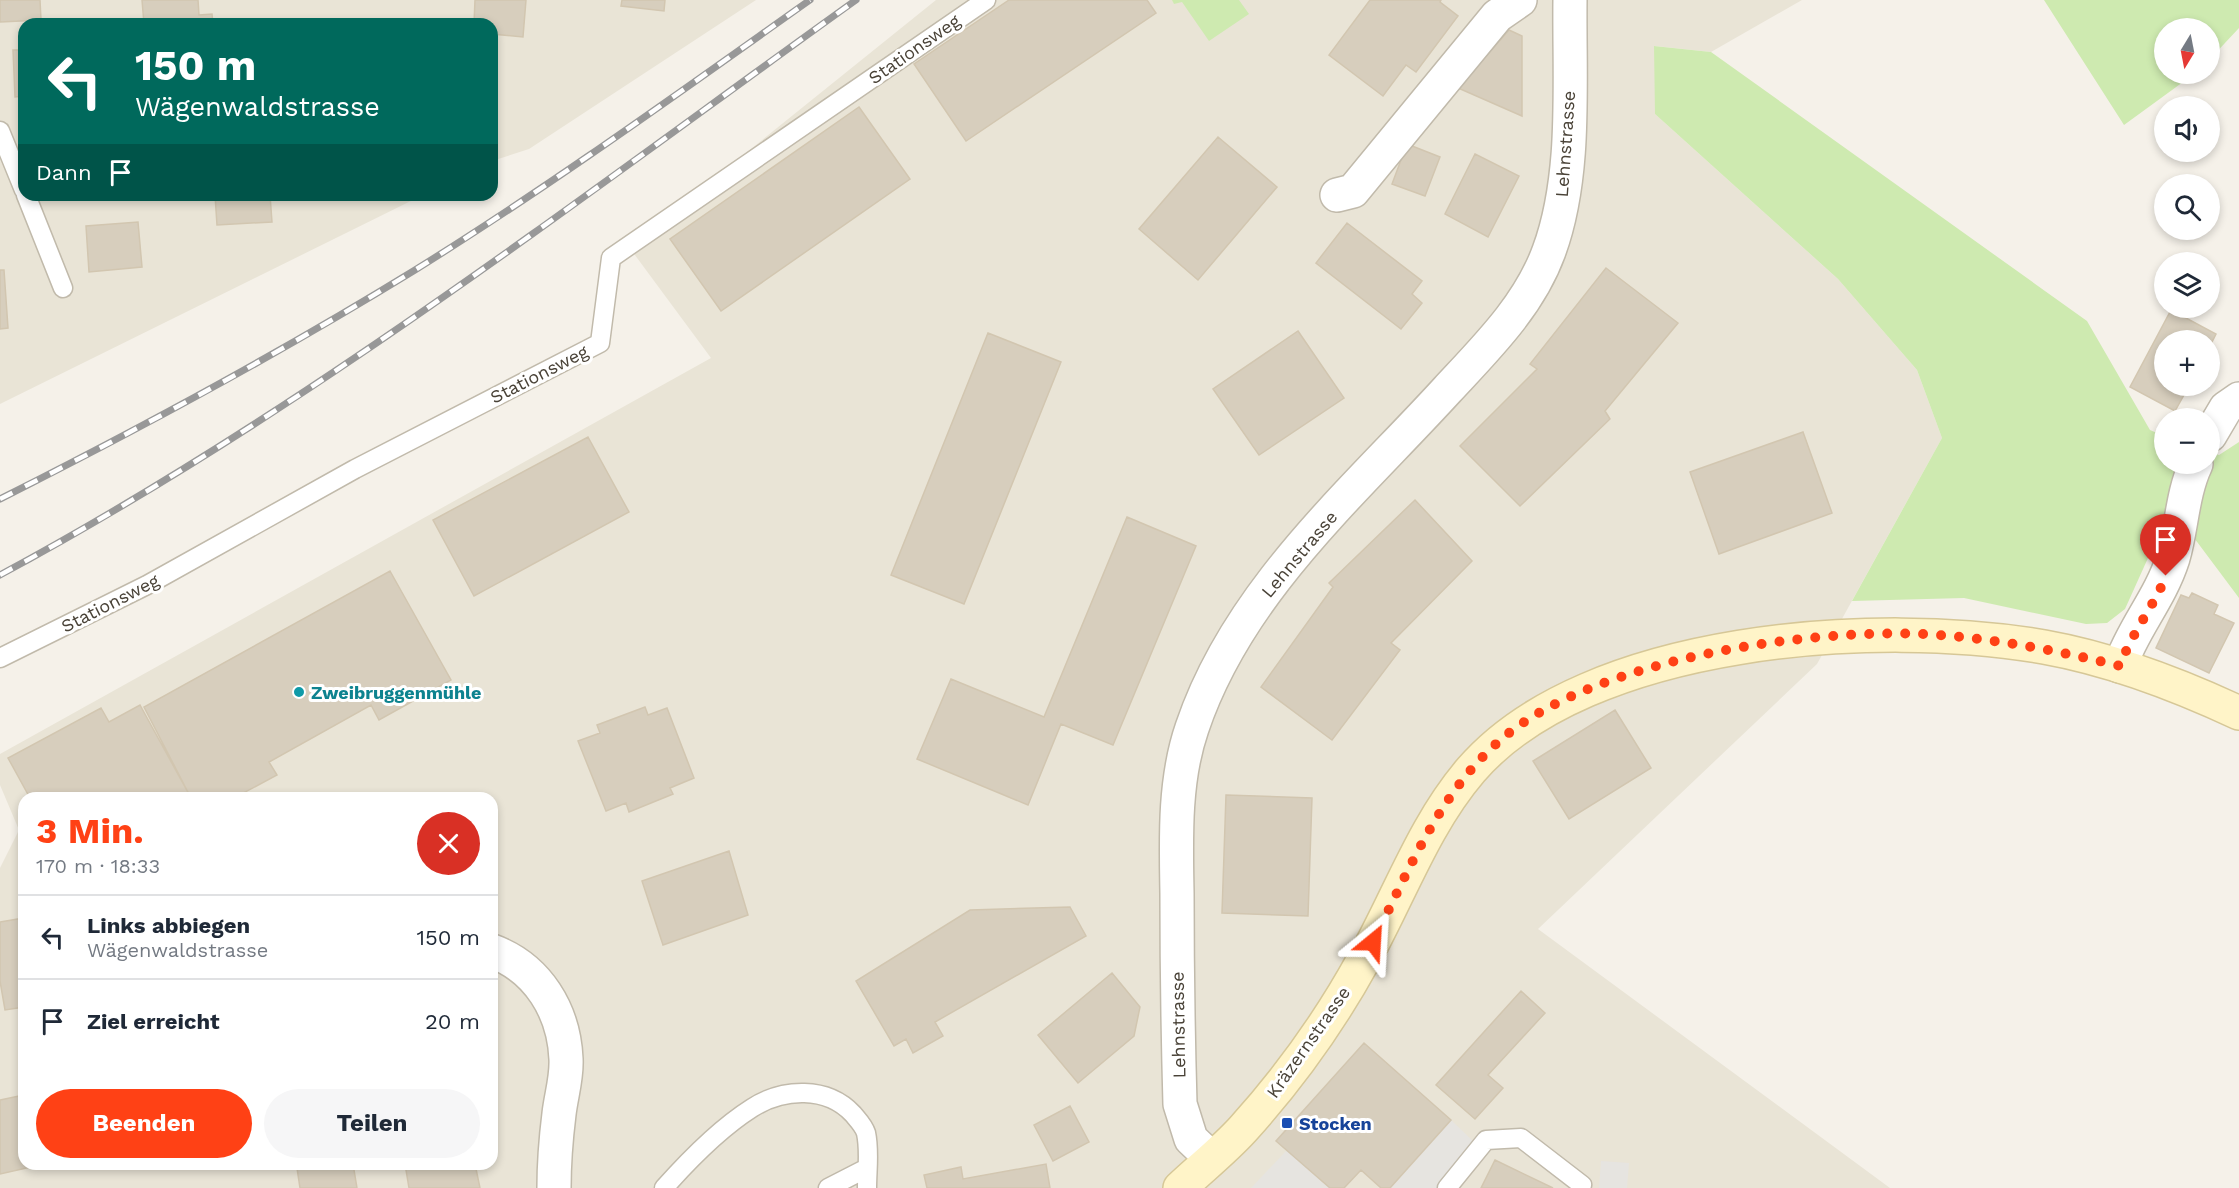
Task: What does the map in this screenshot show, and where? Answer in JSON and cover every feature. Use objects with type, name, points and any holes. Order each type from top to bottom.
[{"type":"street","points":[[1337,195],[1353,191],[1497,16],[1520,0]]},
{"type":"street","name":"Lehnstrasse","points":[[1211,1158],[1191,1139],[1180,1104],[1176,830],[1182,776],[1192,729],[1224,654],[1276,577],[1485,348],[1506,324],[1533,285],[1549,252],[1560,214],[1566,177],[1570,0]]},
{"type":"street","points":[[2220,418],[2226,408],[2239,399]]},
{"type":"street","points":[[2120,666],[2128,643],[2143,623],[2158,596],[2173,557],[2191,474]]},
{"type":"street","name":"Kräzernstrasse","points":[[1180,1188],[1240,1132],[1274,1093],[1332,1011],[1363,961],[1412,863],[1448,800],[1473,768],[1504,737],[1569,696],[1623,675],[1678,661],[1760,645],[1843,636],[1922,634],[1989,639],[2046,648],[2120,666],[2194,693],[2239,713]]},
{"type":"street","points":[[498,954],[514,962],[541,985],[554,1006],[562,1030],[566,1059],[556,1145],[554,1188]]},
{"type":"lane","name":"Stationsweg","points":[[0,658],[147,585],[355,469],[600,343],[611,258],[986,0]]},
{"type":"lane","points":[[0,131],[18,175]]},
{"type":"lane","points":[[28,201],[63,288]]},
{"type":"lane","points":[[664,1188],[729,1125],[752,1107],[792,1093],[812,1093],[828,1097],[851,1112],[866,1131],[867,1188]]},
{"type":"lane","points":[[1447,1188],[1486,1140],[1521,1138],[1582,1185],[1581,1188]]},
{"type":"lane","points":[[828,1188],[867,1168]]},
{"type":"lane","points":[[851,1188],[867,1168]]},
{"type":"shaded area","points":[[0,0],[756,0],[529,149],[498,159],[498,18],[18,18],[18,201],[411,201],[0,404]]},
{"type":"shaded area","points":[[936,0],[1802,0],[1711,52],[1655,46],[1655,114],[1838,279],[1917,370],[1942,438],[1817,664],[1538,929],[1890,1188],[0,1188],[0,868],[18,832],[18,1170],[498,1170],[498,792],[18,792],[18,828],[0,785],[0,754],[711,358],[629,247]]},
{"type":"shaded area","points":[[1451,1120],[1473,1141],[1452,1188],[1390,1188]]},
{"type":"shaded area","points":[[1287,1150],[1330,1188],[1251,1188]]},
{"type":"shaded area","points":[[1601,1161],[1629,1163],[1627,1188],[1599,1188]]},
{"type":"green space","points":[[1172,0],[1239,0],[1249,14],[1209,41],[1182,2],[1174,4]]},
{"type":"green space","points":[[2044,0],[2239,0],[2239,28],[2220,48],[2220,18],[2154,18],[2154,84],[2180,84],[2164,96],[2154,96],[2154,103],[2124,125]]},
{"type":"green space","points":[[1654,46],[1711,52],[2087,321],[2150,430],[2154,432],[2154,474],[2220,474],[2220,454],[2239,442],[2239,598],[2171,507],[2125,609],[2107,623],[2086,624],[1964,598],[1852,601],[1942,438],[1917,370],[1838,279],[1655,114]]},
{"type":"building","points":[[0,0],[40,0],[41,18],[18,18],[18,21],[0,22]]},
{"type":"building","points":[[142,0],[198,0],[199,15],[212,14],[212,18],[144,18]]},
{"type":"building","points":[[475,0],[526,0],[523,37],[498,35],[498,18],[474,18]]},
{"type":"building","points":[[622,0],[665,0],[664,11],[621,6]]},
{"type":"building","points":[[1009,0],[1147,0],[1156,13],[966,141],[914,64]]},
{"type":"building","points":[[1370,0],[1441,0],[1440,2],[1458,16],[1416,72],[1406,65],[1383,96],[1329,55]]},
{"type":"building","points":[[1509,30],[1522,36],[1522,116],[1458,88]]},
{"type":"building","points":[[13,50],[18,50],[18,97],[15,97]]},
{"type":"building","points":[[859,107],[910,179],[721,311],[670,239]]},
{"type":"building","points":[[1218,137],[1277,187],[1198,280],[1139,229]]},
{"type":"building","points":[[1407,144],[1440,157],[1425,196],[1392,184]]},
{"type":"building","points":[[1475,154],[1519,176],[1488,237],[1445,214]]},
{"type":"building","points":[[215,201],[270,201],[272,222],[217,225]]},
{"type":"building","points":[[138,222],[142,267],[89,272],[86,226]]},
{"type":"building","points":[[1347,223],[1422,281],[1412,294],[1422,303],[1401,329],[1316,263]]},
{"type":"building","points":[[1606,268],[1678,323],[1605,411],[1610,419],[1520,506],[1460,446],[1537,369],[1530,364]]},
{"type":"building","points":[[0,270],[4,270],[8,328],[0,329]]},
{"type":"building","points":[[2167,318],[2186,318],[2208,330],[2160,330]]},
{"type":"building","points":[[1298,331],[1344,398],[1259,455],[1213,389]]},
{"type":"building","points":[[988,333],[1061,362],[964,604],[891,575]]},
{"type":"building","points":[[2154,342],[2154,396],[2183,396],[2177,408],[2169,408],[2130,387]]},
{"type":"building","points":[[1803,432],[1832,513],[1719,554],[1690,472]]},
{"type":"building","points":[[588,437],[629,512],[474,596],[433,520]]},
{"type":"building","points":[[1415,500],[1472,561],[1391,643],[1400,650],[1332,740],[1261,687],[1333,587],[1329,583]]},
{"type":"building","points":[[1127,517],[1196,546],[1113,745],[1061,724],[1028,805],[917,759],[951,679],[1044,717]]},
{"type":"building","name":"Zweibruggenmühle","points":[[390,571],[451,680],[379,720],[371,705],[269,762],[277,775],[245,792],[188,792],[144,707]]},
{"type":"building","points":[[2192,593],[2218,605],[2214,614],[2234,623],[2209,673],[2156,648],[2181,595],[2189,598]]},
{"type":"building","points":[[140,705],[188,792],[27,792],[8,758],[101,708],[109,722]]},
{"type":"building","points":[[645,707],[648,715],[667,708],[694,778],[670,788],[673,794],[629,812],[626,803],[606,811],[578,741],[600,733],[597,725]]},
{"type":"building","points":[[1615,710],[1651,768],[1569,819],[1533,761]]},
{"type":"building","points":[[1226,795],[1312,798],[1308,916],[1222,913]]},
{"type":"building","points":[[729,851],[748,915],[663,945],[642,881]]},
{"type":"building","points":[[1070,907],[1086,936],[935,1022],[943,1036],[913,1053],[906,1039],[894,1046],[856,981],[970,910]]},
{"type":"building","points":[[18,919],[18,1008],[5,1010],[0,981],[0,922]]},
{"type":"building","points":[[1112,973],[1140,1007],[1134,1036],[1078,1083],[1038,1035]]},
{"type":"building","points":[[1521,991],[1545,1013],[1488,1075],[1503,1088],[1475,1119],[1436,1085]]},
{"type":"building","points":[[1364,1043],[1451,1120],[1390,1188],[1381,1188],[1361,1170],[1344,1188],[1330,1188],[1276,1141]]},
{"type":"building","points":[[18,1096],[18,1170],[0,1174],[0,1100]]},
{"type":"building","points":[[1070,1106],[1089,1142],[1053,1161],[1034,1125]]},
{"type":"building","points":[[1495,1160],[1553,1188],[1481,1188]]},
{"type":"building","points":[[1046,1164],[1050,1188],[927,1188],[924,1175],[961,1167],[963,1179]]},
{"type":"building","points":[[297,1170],[354,1170],[357,1188],[300,1188]]},
{"type":"building","points":[[406,1170],[476,1170],[480,1188],[409,1188]]},
{"type":"railway","points":[[0,499],[210,389],[415,270],[565,172],[810,0]]},
{"type":"railway","points":[[0,575],[112,512],[222,445],[330,374],[542,227],[856,0]]},
{"type":"place","name":"Zweibruggenmühle","points":[[299,692]]},
{"type":"place","name":"Stocken","points":[[1287,1123]]},
{"type":"route","points":[[1373,942],[1412,863],[1448,800],[1460,784],[1504,737],[1569,696],[1623,675],[1678,661],[1760,645],[1843,636],[1922,634],[1989,639],[2046,648],[2120,666],[2128,643],[2143,623],[2166,576]]}]
